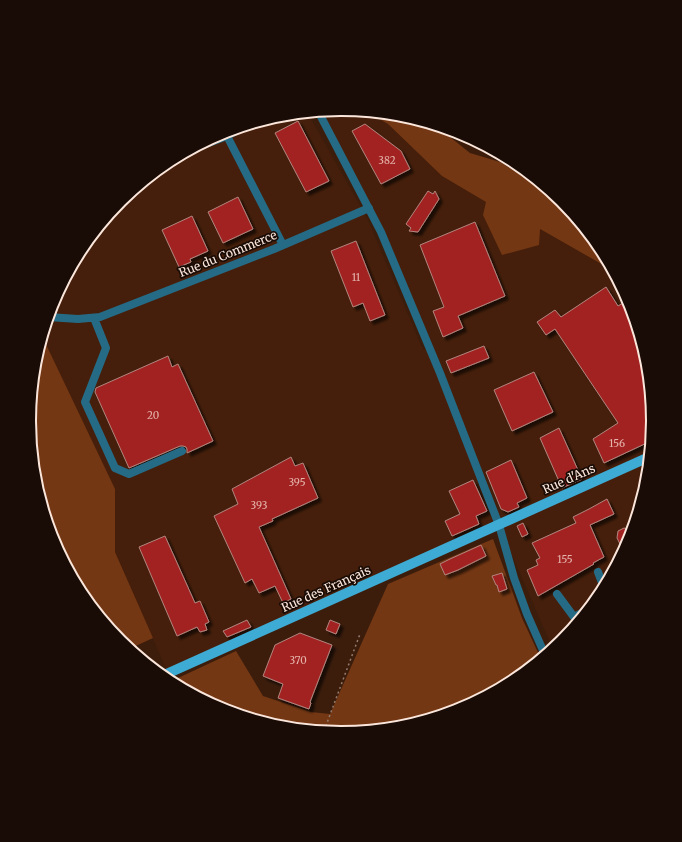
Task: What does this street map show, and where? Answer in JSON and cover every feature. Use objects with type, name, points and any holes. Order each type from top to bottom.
[{"type":"main road","name":"Rue d'Ans","points":[[499,525],[643,460]]},
{"type":"main road","name":"Rue des Français","points":[[169,673],[499,525]]},
{"type":"street","points":[[321,117],[381,232],[440,373],[499,525],[514,578],[527,614],[543,649]]},
{"type":"street","points":[[228,138],[283,245]]},
{"type":"street","name":"Rue du Commerce","points":[[54,318],[78,320],[100,317],[157,296],[283,245],[369,208]]},
{"type":"street","points":[[94,318],[106,348],[85,402],[116,468],[129,474],[182,451]]},
{"type":"street","points":[[598,572],[601,580]]},
{"type":"street","points":[[557,594],[575,617]]},
{"type":"path","points":[[326,725],[360,634]]},
{"type":"shaded area","points":[[341,116],[379,119],[388,124],[442,176],[486,202],[540,229],[603,265],[623,304],[636,342],[645,401],[646,421],[644,454],[169,673],[167,672],[115,552],[44,490],[42,481],[36,421],[39,381],[46,342],[67,286],[99,235],[125,205],[155,179],[206,147],[262,126],[310,118],[367,218],[423,350],[433,346],[324,117]]},
{"type":"shaded area","points":[[379,119],[420,126],[448,135],[470,153],[500,162],[526,178],[557,205],[583,235],[603,265],[540,229],[539,245],[502,255],[483,215],[486,202],[442,176],[388,124]]},
{"type":"shaded area","points":[[46,344],[115,489],[115,552],[153,638],[135,646],[125,637],[99,607],[67,556],[52,519],[42,481],[36,421],[39,381]]},
{"type":"shaded area","points":[[643,462],[636,500],[615,556],[583,607],[550,643],[499,525]]},
{"type":"shaded area","points":[[493,539],[522,618],[538,653],[510,675],[476,695],[458,703],[420,716],[361,725],[321,725],[262,716],[206,695],[178,678],[236,651],[263,696],[311,712],[330,714],[388,584]]},
{"type":"building","points":[[298,121],[329,181],[306,192],[275,133]]},
{"type":"building","points":[[365,124],[401,151],[410,169],[381,184],[352,131]]},
{"type":"building","points":[[428,191],[433,194],[435,191],[439,199],[418,232],[409,231],[411,228],[406,224]]},
{"type":"building","points":[[238,197],[253,229],[223,243],[208,212]]},
{"type":"building","points":[[192,216],[208,251],[190,259],[191,262],[179,267],[162,230]]},
{"type":"building","points":[[475,222],[505,296],[458,316],[463,328],[443,337],[433,311],[444,307],[420,245]]},
{"type":"building","points":[[356,241],[385,315],[370,321],[363,303],[353,307],[331,251]]},
{"type":"building","points":[[606,287],[618,306],[623,303],[636,342],[645,401],[645,444],[604,463],[593,439],[618,423],[555,329],[546,335],[537,322],[555,310],[561,317]]},
{"type":"building","points":[[484,346],[489,358],[451,373],[446,361]]},
{"type":"building","points":[[168,356],[172,367],[178,364],[213,441],[187,453],[186,447],[180,446],[129,468],[95,392],[96,388]]},
{"type":"building","points":[[534,372],[553,412],[512,431],[494,390]]},
{"type":"building","points":[[559,428],[582,479],[562,488],[540,438]]},
{"type":"building","points":[[291,457],[295,466],[303,463],[318,498],[272,519],[273,521],[259,527],[291,599],[283,603],[275,586],[259,593],[252,579],[245,583],[214,516],[238,504],[232,489]]},
{"type":"building","points":[[511,460],[527,498],[517,503],[519,507],[508,512],[501,509],[486,472]]},
{"type":"building","points":[[473,480],[487,511],[476,516],[479,524],[452,536],[445,521],[460,514],[449,491]]},
{"type":"building","points":[[607,499],[614,514],[590,525],[604,557],[538,596],[527,570],[538,565],[536,560],[540,558],[532,543],[576,523],[573,517]]},
{"type":"building","points":[[523,523],[528,534],[522,537],[517,526]]},
{"type":"building","points":[[624,528],[626,529],[620,544],[617,538],[618,531]]},
{"type":"building","points":[[165,536],[195,603],[200,601],[209,622],[205,624],[207,630],[200,632],[197,627],[177,636],[139,547]]},
{"type":"building","points":[[481,545],[486,556],[445,575],[440,564]]},
{"type":"building","points":[[502,573],[507,589],[499,592],[492,576]]},
{"type":"building","points":[[247,620],[251,627],[227,637],[223,631]]},
{"type":"building","points":[[330,620],[340,624],[336,634],[326,630]]},
{"type":"building","points":[[300,633],[332,645],[310,702],[309,709],[278,698],[283,684],[263,676],[275,645]]}]
